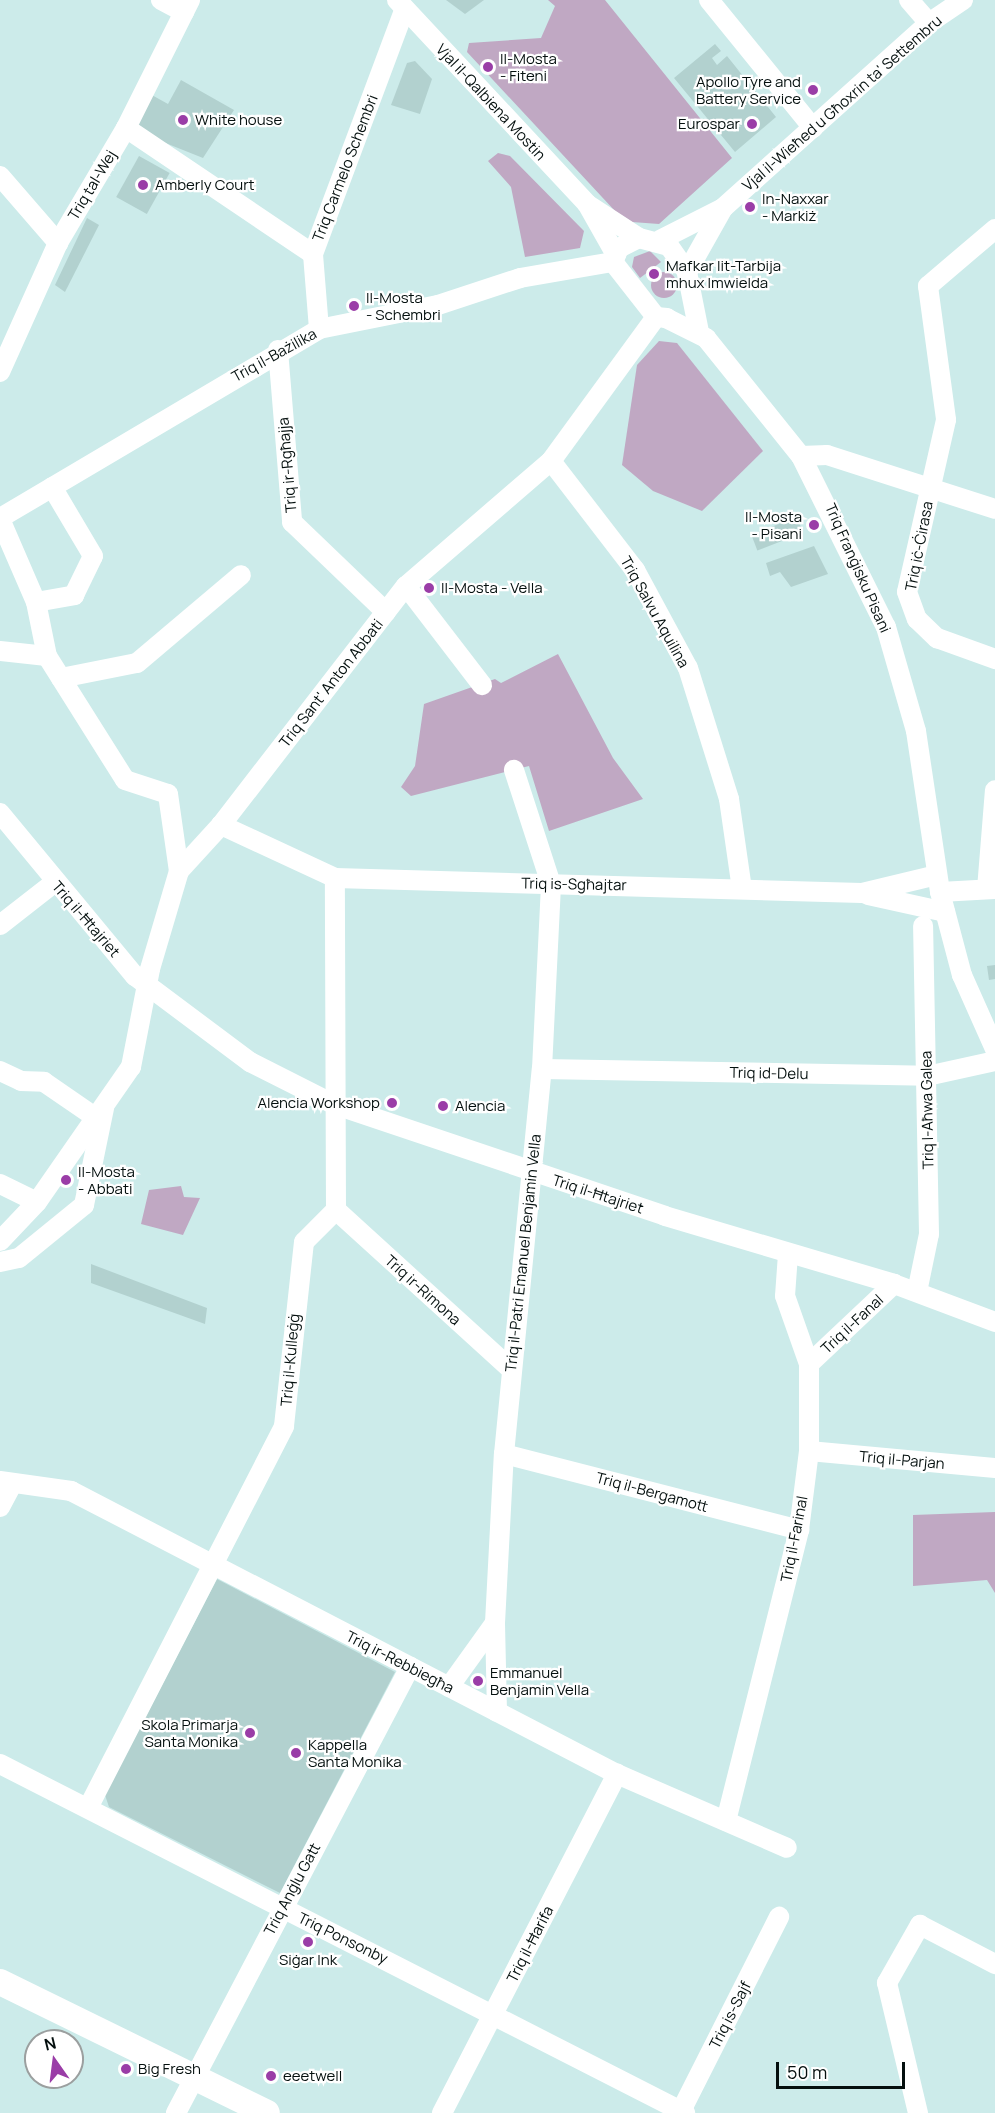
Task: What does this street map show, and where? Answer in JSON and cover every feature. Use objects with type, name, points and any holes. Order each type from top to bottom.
[{"type":"main road","points":[[0,1982],[192,2080],[267,2113]]},
{"type":"street","points":[[161,0],[187,6]]},
{"type":"street","points":[[709,0],[813,128]]},
{"type":"street","points":[[909,0],[929,23]]},
{"type":"street","name":"Vjal il-Wieħed u Għoxrin ta' Settembru","points":[[660,240],[723,208],[929,23],[963,0]]},
{"type":"street","name":"Vjal il-Qalbiena Mostin","points":[[400,5],[587,204],[639,238]]},
{"type":"street","name":"Triq Carmelo Schembri","points":[[319,329],[313,254],[400,5]]},
{"type":"street","name":"Triq tal-Wej","points":[[0,372],[58,243],[126,129],[187,6]]},
{"type":"street","points":[[126,129],[313,254]]},
{"type":"street","points":[[0,176],[58,243]]},
{"type":"street","name":"Vjal il-Qalbiena Mostin","points":[[587,204],[615,258],[661,318]]},
{"type":"street","name":"Vjal il-Wieħed u Għoxrin ta' Settembru","points":[[687,272],[723,208]]},
{"type":"street","name":"Triq iċ-Ċirasa","points":[[995,229],[928,286],[946,420],[907,592],[911,607],[937,638],[995,659]]},
{"type":"street","points":[[615,258],[639,238],[660,240],[687,272]]},
{"type":"street","name":"Triq il-Bażilika","points":[[0,519],[278,350],[319,329],[438,305],[520,278],[615,258]]},
{"type":"street","name":"Triq Franġisku Pisani","points":[[687,272],[699,332],[801,456],[886,627],[916,731],[938,884],[945,912],[962,975],[995,1049]]},
{"type":"street","name":"Triq Sant' Anton Abbati","points":[[0,1241],[37,1202],[130,1067],[149,978],[179,871],[220,825],[406,586],[551,461],[661,318],[692,294]]},
{"type":"street","name":"Triq Franġisku Pisani","points":[[661,318],[699,332]]},
{"type":"street","name":"Triq ir-Rgħajja","points":[[278,350],[292,522],[386,612]]},
{"type":"street","points":[[801,456],[827,455],[930,490],[995,509]]},
{"type":"street","name":"Triq Salvu Aquilina","points":[[551,461],[635,570],[688,668],[729,799],[742,889]]},
{"type":"street","points":[[36,602],[74,595],[93,556],[52,487]]},
{"type":"street","points":[[0,519],[36,602],[47,656],[125,780],[168,794],[179,871]]},
{"type":"street","points":[[61,678],[137,663],[241,574]]},
{"type":"street","points":[[406,586],[482,685]]},
{"type":"street","points":[[0,651],[47,656]]},
{"type":"street","points":[[514,770],[551,884]]},
{"type":"street","points":[[991,889],[995,790]]},
{"type":"street","name":"Triq il-Ħtajriet","points":[[0,813],[54,883],[184,1013],[214,1034]]},
{"type":"street","name":"Triq is-Sgħajtar","points":[[220,825],[335,878],[862,893],[938,884],[991,889]]},
{"type":"street","points":[[335,878],[333,1104],[336,1210]]},
{"type":"street","points":[[0,925],[54,883]]},
{"type":"street","name":"Triq il-Patri Emanuel Benjamin Vella","points":[[497,1712],[495,1623],[504,1454],[542,1069],[551,884]]},
{"type":"street","points":[[862,893],[945,912]]},
{"type":"street","name":"Triq l-Aħwa Galea","points":[[917,1292],[929,1234],[923,926]]},
{"type":"street","name":"Triq il-Ħtajriet","points":[[149,978],[250,1062],[333,1104],[788,1254],[894,1284],[995,1322]]},
{"type":"street","points":[[142,1017],[184,1013]]},
{"type":"street","name":"Triq id-Delu","points":[[542,1069],[927,1076],[995,1061]]},
{"type":"street","points":[[0,1071],[21,1081],[44,1082],[100,1112]]},
{"type":"street","name":"Triq Sant' Anton Abbati","points":[[0,1262],[19,1258],[84,1205],[100,1112]]},
{"type":"street","points":[[0,1184],[37,1202]]},
{"type":"street","name":"Triq ir-Rimona","points":[[336,1210],[511,1369]]},
{"type":"street","name":"Triq il-Kulleġġ","points":[[88,1808],[284,1426],[303,1250],[336,1210]]},
{"type":"street","name":"Triq il-Farinal","points":[[726,1821],[799,1530],[809,1451],[809,1364],[785,1296],[788,1254]]},
{"type":"street","name":"Triq il-Fanal","points":[[809,1364],[894,1284]]},
{"type":"street","name":"Triq il-Parjan","points":[[809,1451],[995,1468]]},
{"type":"street","name":"Triq il-Bergamott","points":[[504,1454],[799,1530]]},
{"type":"street","points":[[0,1508],[6,1482]]},
{"type":"street","name":"Triq ir-Rebbiegħa","points":[[6,1482],[71,1491],[618,1774],[787,1848]]},
{"type":"street","points":[[449,1687],[495,1623]]},
{"type":"street","name":"Triq Anġlu Gatt","points":[[176,2113],[282,1907],[410,1667]]},
{"type":"street","name":"Triq Ponsonby","points":[[0,1764],[495,2013],[682,2112]]},
{"type":"street","name":"Triq il-Ħarifa","points":[[442,2113],[618,1774]]},
{"type":"street","name":"Triq is-Sajf","points":[[682,2112],[779,1917]]},
{"type":"street","points":[[918,2113],[887,1983],[920,1925],[995,1964]]},
{"type":"shaded area","points":[[548,0],[605,0],[732,158],[659,224],[632,222],[615,211],[467,52],[469,43],[541,38],[555,6]]},
{"type":"shaded area","points":[[498,153],[510,156],[584,231],[580,248],[525,257],[511,187],[488,161]]},
{"type":"shaded area","points":[[650,251],[661,262],[640,278],[632,267],[634,257]]},
{"type":"shaded area","points":[[664,272],[673,276],[677,285],[673,294],[664,298],[655,294],[651,285],[655,276]]},
{"type":"shaded area","points":[[659,341],[677,343],[763,451],[702,511],[653,491],[622,465],[637,365]]},
{"type":"shaded area","points":[[558,654],[613,758],[643,799],[549,831],[529,766],[411,796],[401,787],[415,766],[424,704],[495,679],[501,683]]},
{"type":"shaded area","points":[[181,1186],[184,1197],[200,1198],[183,1235],[141,1224],[149,1190]]},
{"type":"shaded area","points":[[995,1512],[995,1593],[987,1580],[913,1586],[913,1515]]},
{"type":"building","points":[[446,0],[484,0],[465,14]]},
{"type":"building","points":[[715,44],[721,51],[712,58],[717,65],[727,56],[776,117],[735,152],[674,78]]},
{"type":"building","points":[[415,61],[432,79],[420,114],[391,105],[407,63]]},
{"type":"building","name":"White house","points":[[181,80],[234,110],[203,158],[133,130],[150,94],[168,104]]},
{"type":"building","name":"Amberly Court","points":[[139,156],[170,173],[147,214],[116,197]]},
{"type":"building","points":[[87,218],[99,225],[65,292],[55,285]]},
{"type":"building","points":[[797,517],[803,533],[757,550],[751,535]]},
{"type":"building","points":[[814,546],[828,574],[791,587],[780,572],[770,576],[766,563]]},
{"type":"building","points":[[995,965],[995,979],[989,980],[987,966]]},
{"type":"building","points":[[91,1264],[207,1308],[205,1324],[91,1283]]},
{"type":"building","name":"Skola Primarja Santa Monika","points":[[217,1579],[395,1672],[280,1893],[109,1807],[105,1795]]},
{"type":"place","name":"Il-Mosta - Fiteni","points":[[488,67]]},
{"type":"place","name":"Apollo Tyre and Battery Service","points":[[813,90]]},
{"type":"place","name":"White house","points":[[183,120]]},
{"type":"place","name":"Eurospar","points":[[752,124]]},
{"type":"place","name":"Amberly Court","points":[[143,185]]},
{"type":"place","name":"In-Naxxar - Markiż","points":[[750,207]]},
{"type":"place","name":"Mafkar lit-Tarbija mhux Imwielda","points":[[654,274]]},
{"type":"place","name":"Il-Mosta - Schembri","points":[[354,306]]},
{"type":"place","name":"Il-Mosta - Pisani","points":[[814,525]]},
{"type":"place","name":"Il-Mosta - Vella","points":[[429,588]]},
{"type":"place","name":"Alencia Workshop","points":[[392,1103]]},
{"type":"place","name":"Alencia","points":[[443,1106]]},
{"type":"place","name":"Il-Mosta - Abbati","points":[[66,1180]]},
{"type":"place","name":"Emmanuel Benjamin Vella","points":[[478,1681]]},
{"type":"place","name":"Skola Primarja Santa Monika","points":[[250,1733]]},
{"type":"place","name":"Kappella Santa Monika","points":[[296,1753]]},
{"type":"place","name":"Siġar Ink","points":[[308,1942]]},
{"type":"place","name":"Big Fresh","points":[[126,2069]]},
{"type":"place","name":"eeetwell","points":[[271,2076]]}]
